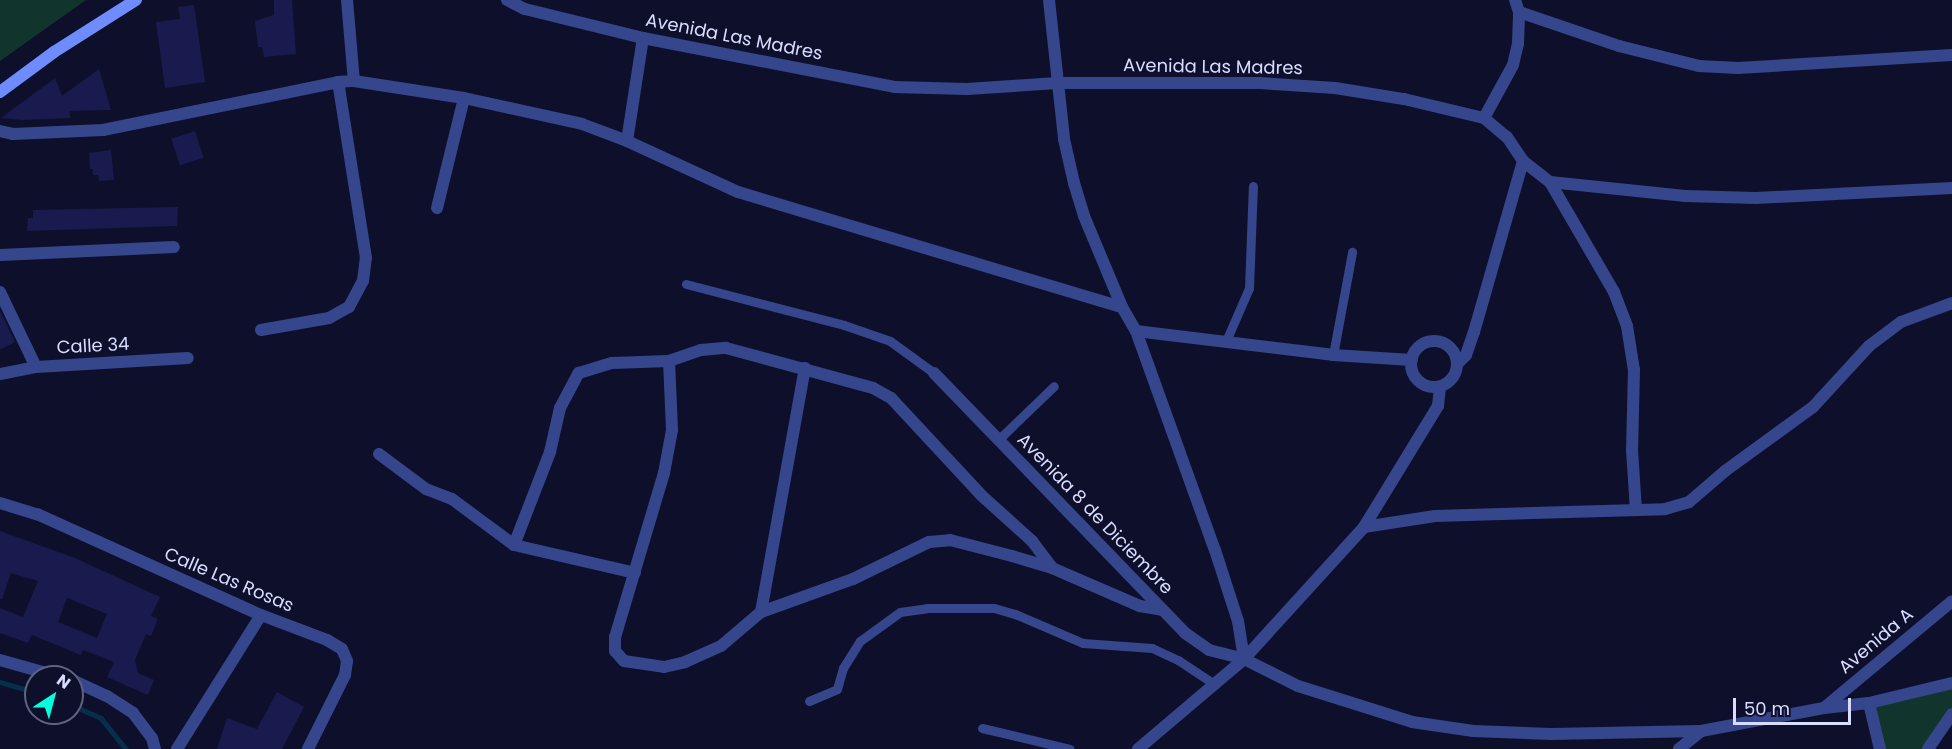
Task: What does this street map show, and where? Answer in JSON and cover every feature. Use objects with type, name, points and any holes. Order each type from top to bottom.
[{"type":"main road","points":[[0,92],[64,45],[136,0]]},
{"type":"street","points":[[347,0],[354,81]]},
{"type":"street","name":"Avenida Las Madres","points":[[507,0],[525,9],[644,38],[894,87],[968,89],[1057,83],[1260,83],[1335,88],[1415,101],[1484,118],[1507,137],[1523,161],[1550,182],[1614,292],[1628,326],[1634,370],[1632,450],[1636,510]]},
{"type":"street","points":[[1049,0],[1064,139],[1074,183],[1084,216],[1122,307],[1136,331],[1238,621],[1244,659]]},
{"type":"street","points":[[1484,118],[1513,65],[1518,44],[1517,6],[1619,46],[1699,66],[1738,68],[1952,55]]},
{"type":"street","points":[[627,141],[644,38]]},
{"type":"street","points":[[0,131],[14,134],[103,130],[338,82],[354,81],[464,98],[582,124],[627,141],[738,192],[1122,307]]},
{"type":"street","points":[[261,330],[328,318],[349,307],[363,281],[366,258],[338,82]]},
{"type":"street","points":[[436,208],[464,98]]},
{"type":"street","points":[[1458,363],[1452,349],[1439,342],[1425,343],[1414,353],[1412,360],[1414,374],[1418,380],[1424,385],[1440,387],[1453,378],[1458,363],[1466,355],[1523,161]]},
{"type":"street","points":[[1550,182],[1685,196],[1756,198],[1952,188]]},
{"type":"street","points":[[0,255],[174,247]]},
{"type":"street","points":[[0,292],[36,367]]},
{"type":"street","points":[[1364,527],[1435,516],[1665,509],[1689,502],[1725,471],[1813,407],[1869,346],[1900,322],[1952,303]]},
{"type":"street","points":[[1136,331],[1333,355],[1412,360]]},
{"type":"street","points":[[514,545],[550,452],[560,408],[579,374],[612,363],[669,361],[701,350],[726,348],[873,388],[891,398],[981,495],[1032,541],[1052,568]]},
{"type":"street","name":"Calle 34","points":[[0,374],[36,367],[188,358]]},
{"type":"street","points":[[669,361],[672,430],[664,473],[615,637],[615,651],[624,661],[664,667],[685,662],[721,646],[761,612],[853,579],[929,542],[950,540],[1052,568],[1140,606],[1162,610]]},
{"type":"street","points":[[761,612],[805,368]]},
{"type":"street","name":"Avenida 8 de Diciembre","points":[[934,373],[1185,633],[1209,650],[1244,659],[1298,686],[1412,722],[1473,731],[1551,734],[1701,731],[1824,708],[1869,703],[1952,683]]},
{"type":"street","points":[[1138,749],[1244,659],[1364,527],[1438,406],[1440,387]]},
{"type":"street","points":[[379,454],[426,489],[453,499],[514,545],[634,573]]},
{"type":"street","name":"Calle Las Rosas","points":[[0,503],[37,514],[261,615],[327,640],[342,649],[347,661],[345,675],[308,749]]},
{"type":"street","name":"Avenida A","points":[[1824,708],[1952,601]]},
{"type":"street","points":[[177,749],[261,615]]},
{"type":"street","points":[[0,660],[24,667]]},
{"type":"street","points":[[84,685],[107,696],[133,713],[152,738],[155,749]]},
{"type":"street","points":[[1869,703],[1880,749]]},
{"type":"street","points":[[1928,749],[1952,714]]},
{"type":"street","points":[[1679,749],[1701,731]]},
{"type":"lane","points":[[1226,341],[1249,288],[1253,186]]},
{"type":"lane","points":[[1333,355],[1352,252]]},
{"type":"lane","points":[[686,284],[844,325],[890,341],[934,373]]},
{"type":"lane","points":[[999,439],[1054,386]]},
{"type":"lane","points":[[809,701],[837,689],[843,668],[860,641],[900,612],[927,608],[994,608],[1015,614],[1083,642],[1152,648],[1178,660],[1214,684]]},
{"type":"lane","points":[[982,728],[1070,749]]},
{"type":"green space","points":[[0,0],[86,0],[0,61]]},
{"type":"green space","points":[[1952,683],[1952,714],[1928,749],[1880,749],[1869,703]]},
{"type":"building","points":[[274,0],[292,0],[296,54],[264,57],[262,47],[258,47],[255,21],[274,15]]},
{"type":"building","points":[[194,5],[205,82],[165,88],[156,22],[180,19],[178,7]]},
{"type":"building","points":[[99,69],[111,110],[69,111],[71,118],[22,120],[1,118],[55,78],[62,96]]},
{"type":"building","points":[[195,131],[204,158],[180,165],[171,139]]},
{"type":"building","points":[[111,150],[114,180],[99,181],[98,175],[93,175],[93,169],[90,169],[89,153]]},
{"type":"building","points":[[178,207],[177,226],[27,231],[28,218],[33,218],[33,210]]},
{"type":"building","points":[[0,311],[15,342],[0,350]]},
{"type":"building","points":[[0,531],[75,558],[160,597],[151,616],[158,619],[151,636],[146,634],[135,660],[138,673],[154,680],[148,695],[107,677],[114,662],[83,650],[81,655],[32,635],[28,643],[0,633],[0,608],[23,617],[38,581],[11,573],[2,599],[0,599]],"holes":[[[67,598],[107,614],[97,638],[58,622]]]},
{"type":"building","points":[[277,692],[304,707],[282,749],[217,749],[227,718],[257,729]]},
{"type":"waterway","points":[[0,682],[24,689]]},
{"type":"waterway","points":[[84,710],[101,718],[126,749]]}]
